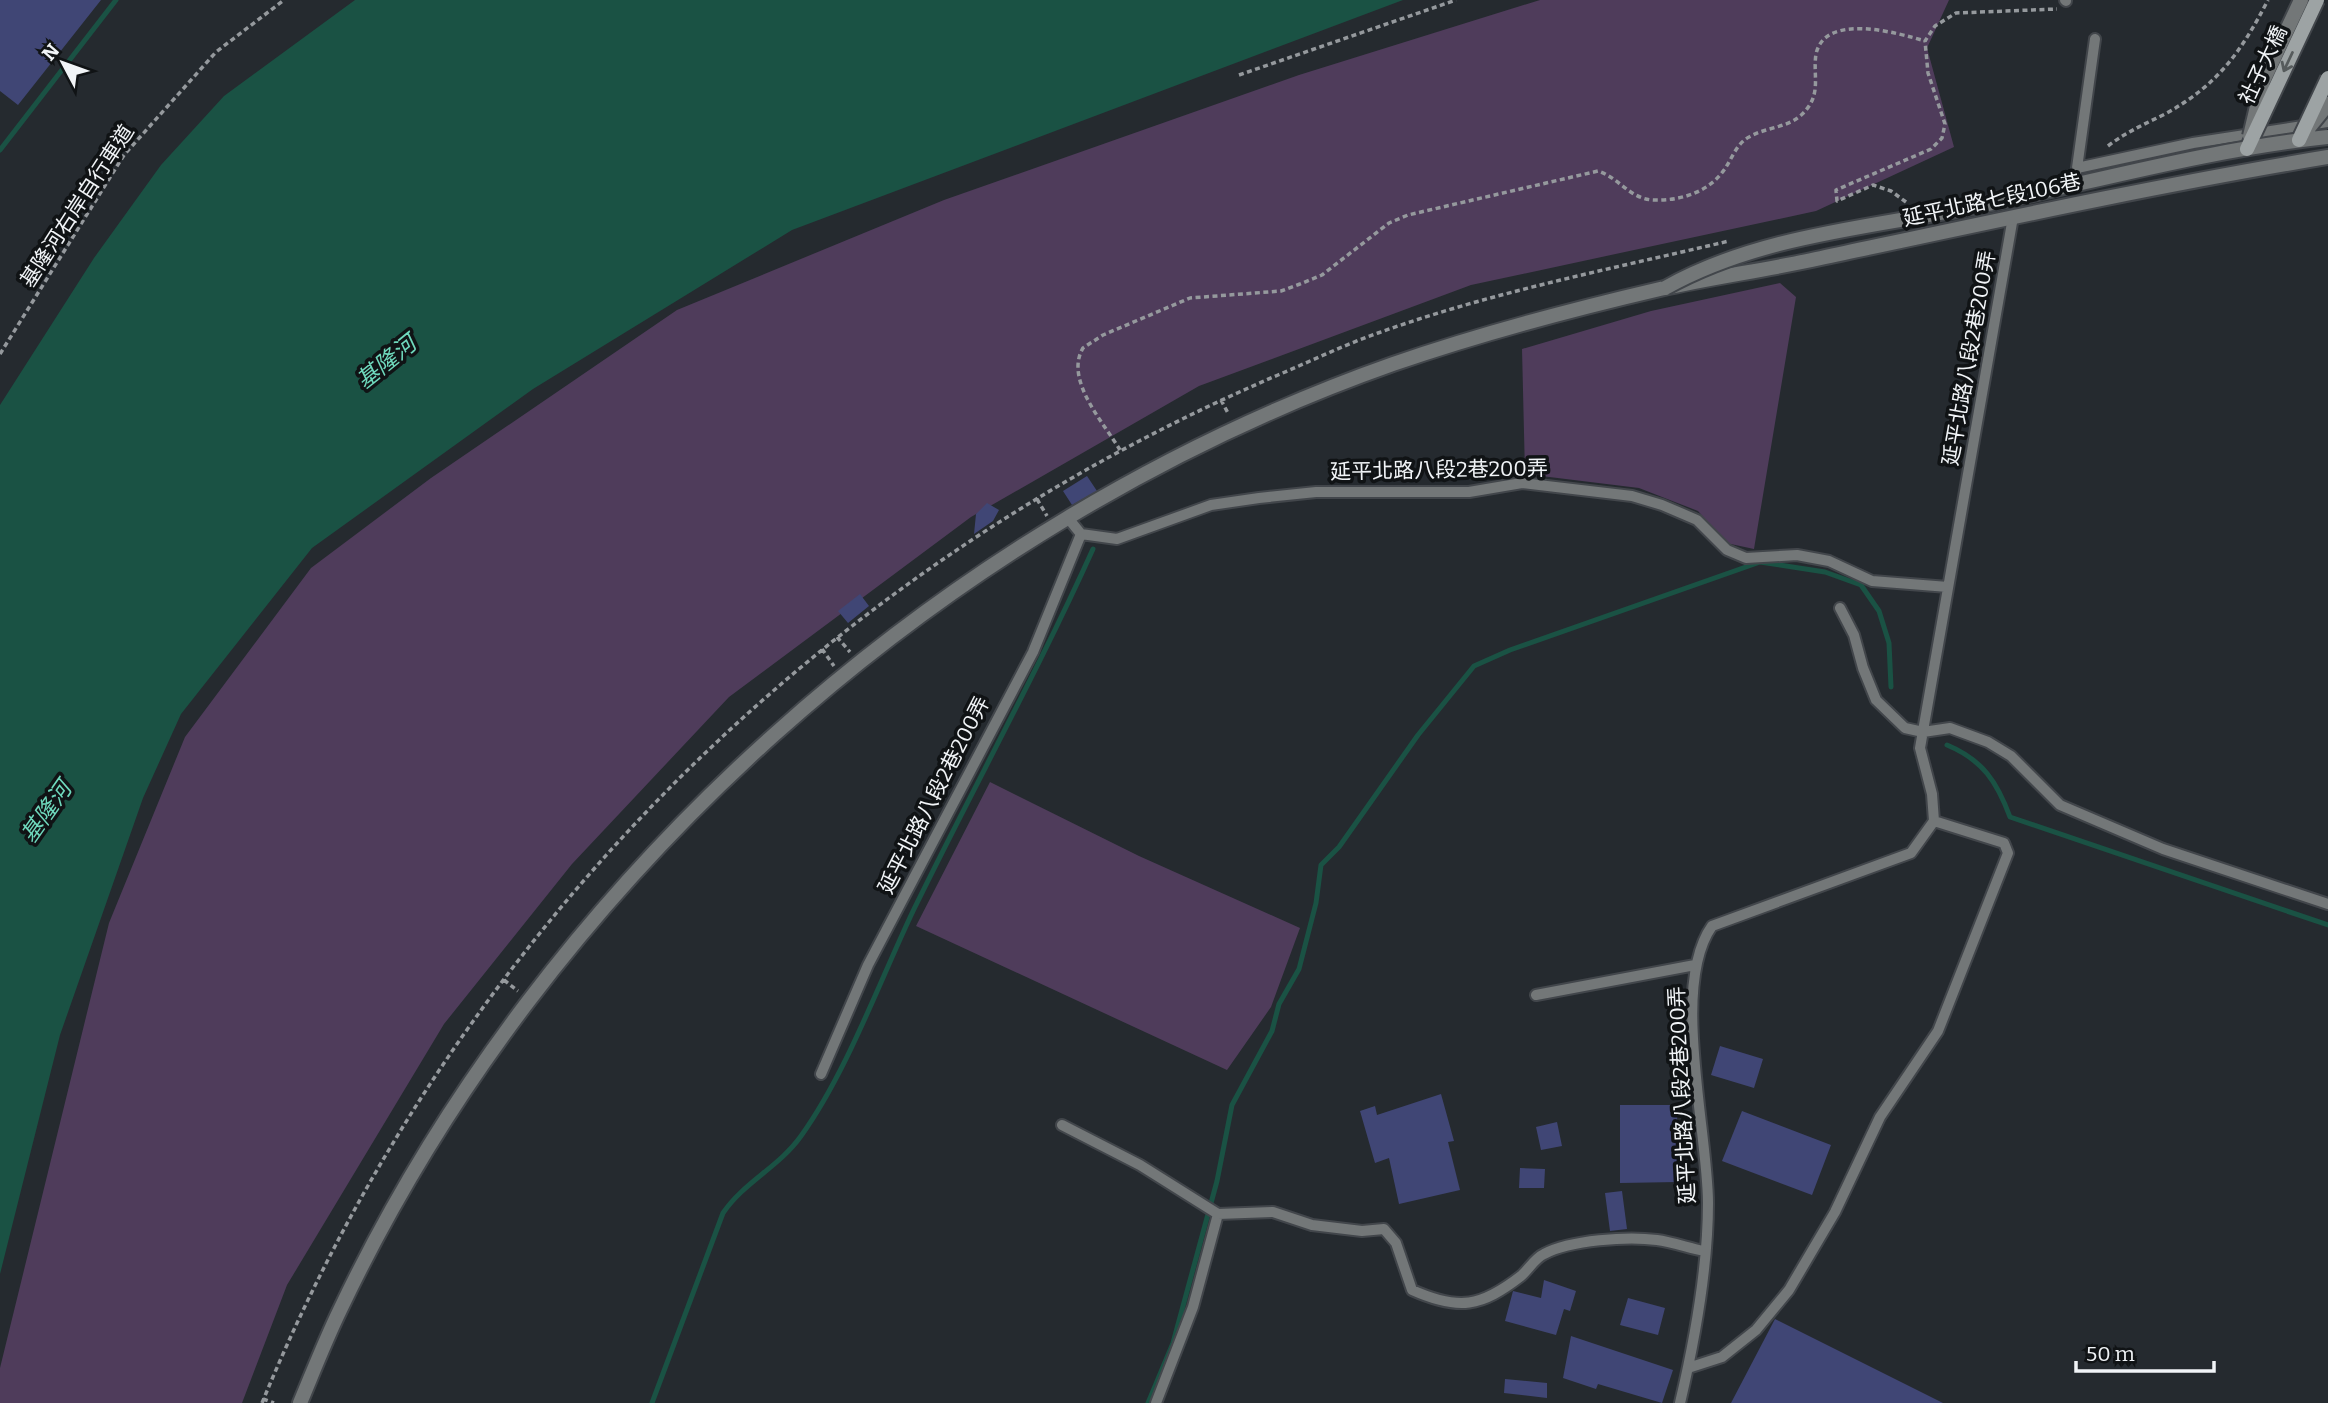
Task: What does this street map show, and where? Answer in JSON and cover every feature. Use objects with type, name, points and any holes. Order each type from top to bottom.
[{"type":"street","points":[[2247,149],[2263,81],[2301,0]]},
{"type":"street","name":"社子大橋","points":[[2247,149],[2317,0]]},
{"type":"street","points":[[2299,140],[2328,78]]},
{"type":"street","points":[[2299,140],[2328,104]]},
{"type":"street","points":[[300,1403],[340,1309],[404,1190],[466,1091],[531,1000],[669,836],[752,754],[841,676],[930,607],[1068,518],[1172,458],[1388,366],[1500,330],[1665,288],[1703,267],[1798,242],[2247,149],[2328,137]]},
{"type":"street","name":"延平北路七段106巷","points":[[1665,288],[1754,272],[2156,187],[2328,157]]},
{"type":"lane","points":[[1995,221],[1998,204],[2074,181],[2095,39]]},
{"type":"lane","points":[[2077,168],[2193,143],[2328,122]]},
{"type":"lane","name":"延平北路八段2巷200弄","points":[[1680,1403],[1698,1320],[1709,1204],[1695,1053],[1695,965],[1712,926],[1911,853],[1934,821],[1932,794],[1920,748],[2013,217]]},
{"type":"lane","name":"延平北路八段2巷200弄","points":[[821,1074],[869,965],[1033,652],[1081,534],[1117,539],[1211,505],[1259,498],[1316,492],[1469,492],[1522,483],[1632,496],[1662,505],[1696,520],[1727,550],[1746,558],[1797,555],[1829,561],[1871,581],[1948,587]]},
{"type":"lane","points":[[1068,518],[1081,534]]},
{"type":"lane","points":[[1840,608],[1854,635],[1863,668],[1877,700],[1905,728],[1923,732],[1950,728],[1988,742],[2011,757],[2060,805],[2164,849],[2328,904]]},
{"type":"lane","points":[[1688,1368],[1722,1357],[1756,1331],[1789,1290],[1835,1212],[1880,1117],[1938,1031],[2008,853],[2004,843],[1934,821]]},
{"type":"lane","points":[[1536,995],[1695,965]]},
{"type":"lane","points":[[1062,1125],[1140,1166],[1218,1214],[1273,1212],[1312,1225],[1362,1231],[1384,1228],[1395,1243],[1412,1290],[1433,1299],[1464,1305],[1487,1300],[1523,1275],[1542,1255],[1568,1245],[1656,1240],[1704,1251]]},
{"type":"lane","points":[[1156,1403],[1193,1307],[1218,1214]]},
{"type":"path","name":"基隆河右岸自行車道","points":[[0,354],[124,155],[216,52],[284,0]]},
{"type":"path","points":[[1239,75],[1456,0]]},
{"type":"path","points":[[2106,163],[2103,150],[2127,132],[2198,94],[2222,72],[2244,47],[2269,0]]},
{"type":"path","points":[[1906,202],[1891,191],[1873,185],[1837,201],[1836,190],[1931,149],[1942,138],[1945,124],[1928,73],[1925,41],[1935,26],[1956,13],[2065,3]]},
{"type":"path","points":[[1120,450],[1083,388],[1076,368],[1083,348],[1102,335],[1190,298],[1281,291],[1322,275],[1389,223],[1408,215],[1489,195],[1598,171],[1609,174],[1638,197],[1651,200],[1685,197],[1704,188],[1723,172],[1737,148],[1748,137],[1796,121],[1810,105],[1816,84],[1816,54],[1826,38],[1844,27],[1898,33],[1925,41]]},
{"type":"path","points":[[822,649],[841,676]]},
{"type":"path","points":[[263,1399],[274,1403]]},
{"type":"shaded area","points":[[1540,0],[1949,0],[1927,48],[1954,147],[1816,211],[1471,285],[1199,386],[971,517],[729,697],[572,864],[444,1024],[287,1285],[242,1403],[0,1403],[0,1368],[109,923],[185,737],[311,568],[431,478],[677,310],[944,200],[1299,75]]},
{"type":"shaded area","points":[[1780,283],[1796,297],[1754,549],[1726,543],[1698,511],[1639,488],[1525,474],[1522,349],[1651,311]]},
{"type":"shaded area","points":[[990,782],[1139,856],[1300,928],[1271,1007],[1227,1070],[916,926]]},
{"type":"water","name":"基隆河","points":[[355,0],[1403,0],[792,230],[533,389],[312,548],[181,714],[143,798],[60,1035],[0,1274],[0,405],[94,258],[161,165],[224,96]]},
{"type":"building","points":[[0,0],[101,0],[18,105],[0,91]]},
{"type":"building","points":[[1087,476],[1097,491],[1072,505],[1063,491]]},
{"type":"building","points":[[987,503],[999,510],[993,521],[974,534],[976,514]]},
{"type":"building","points":[[860,594],[869,606],[848,623],[838,611]]},
{"type":"building","points":[[1720,1046],[1763,1059],[1754,1088],[1711,1075]]},
{"type":"building","points":[[1441,1094],[1454,1141],[1448,1142],[1460,1190],[1399,1204],[1389,1158],[1375,1163],[1360,1111],[1375,1106],[1377,1115]]},
{"type":"building","points":[[1620,1105],[1677,1105],[1678,1182],[1620,1183]]},
{"type":"building","points":[[1742,1111],[1831,1145],[1812,1195],[1722,1161]]},
{"type":"building","points":[[1557,1122],[1562,1146],[1541,1150],[1536,1127]]},
{"type":"building","points":[[1520,1168],[1545,1169],[1544,1188],[1519,1188]]},
{"type":"building","points":[[1622,1191],[1627,1229],[1610,1231],[1605,1193]]},
{"type":"building","points":[[1544,1280],[1576,1291],[1570,1311],[1564,1309],[1556,1335],[1505,1321],[1513,1291],[1541,1298]]},
{"type":"building","points":[[1628,1298],[1665,1308],[1658,1335],[1620,1325]]},
{"type":"building","points":[[1775,1319],[1943,1403],[1731,1403]]},
{"type":"building","points":[[1571,1336],[1673,1370],[1662,1403],[1598,1384],[1596,1389],[1563,1378]]},
{"type":"building","points":[[1505,1379],[1547,1383],[1547,1398],[1504,1393]]},
{"type":"waterway","points":[[0,150],[116,0]]},
{"type":"waterway","points":[[652,1403],[723,1213],[741,1192],[792,1147],[818,1111],[848,1055],[914,909],[1093,549]]},
{"type":"waterway","points":[[1148,1403],[1173,1343],[1217,1181],[1232,1105],[1272,1031],[1279,1004],[1299,969],[1316,903],[1321,865],[1339,847],[1418,735],[1474,666],[1510,650],[1760,562],[1825,572],[1861,585],[1879,611],[1889,643],[1891,687]]},
{"type":"waterway","points":[[1947,745],[1960,751],[1987,773],[2000,793],[2010,817],[2328,925]]}]
